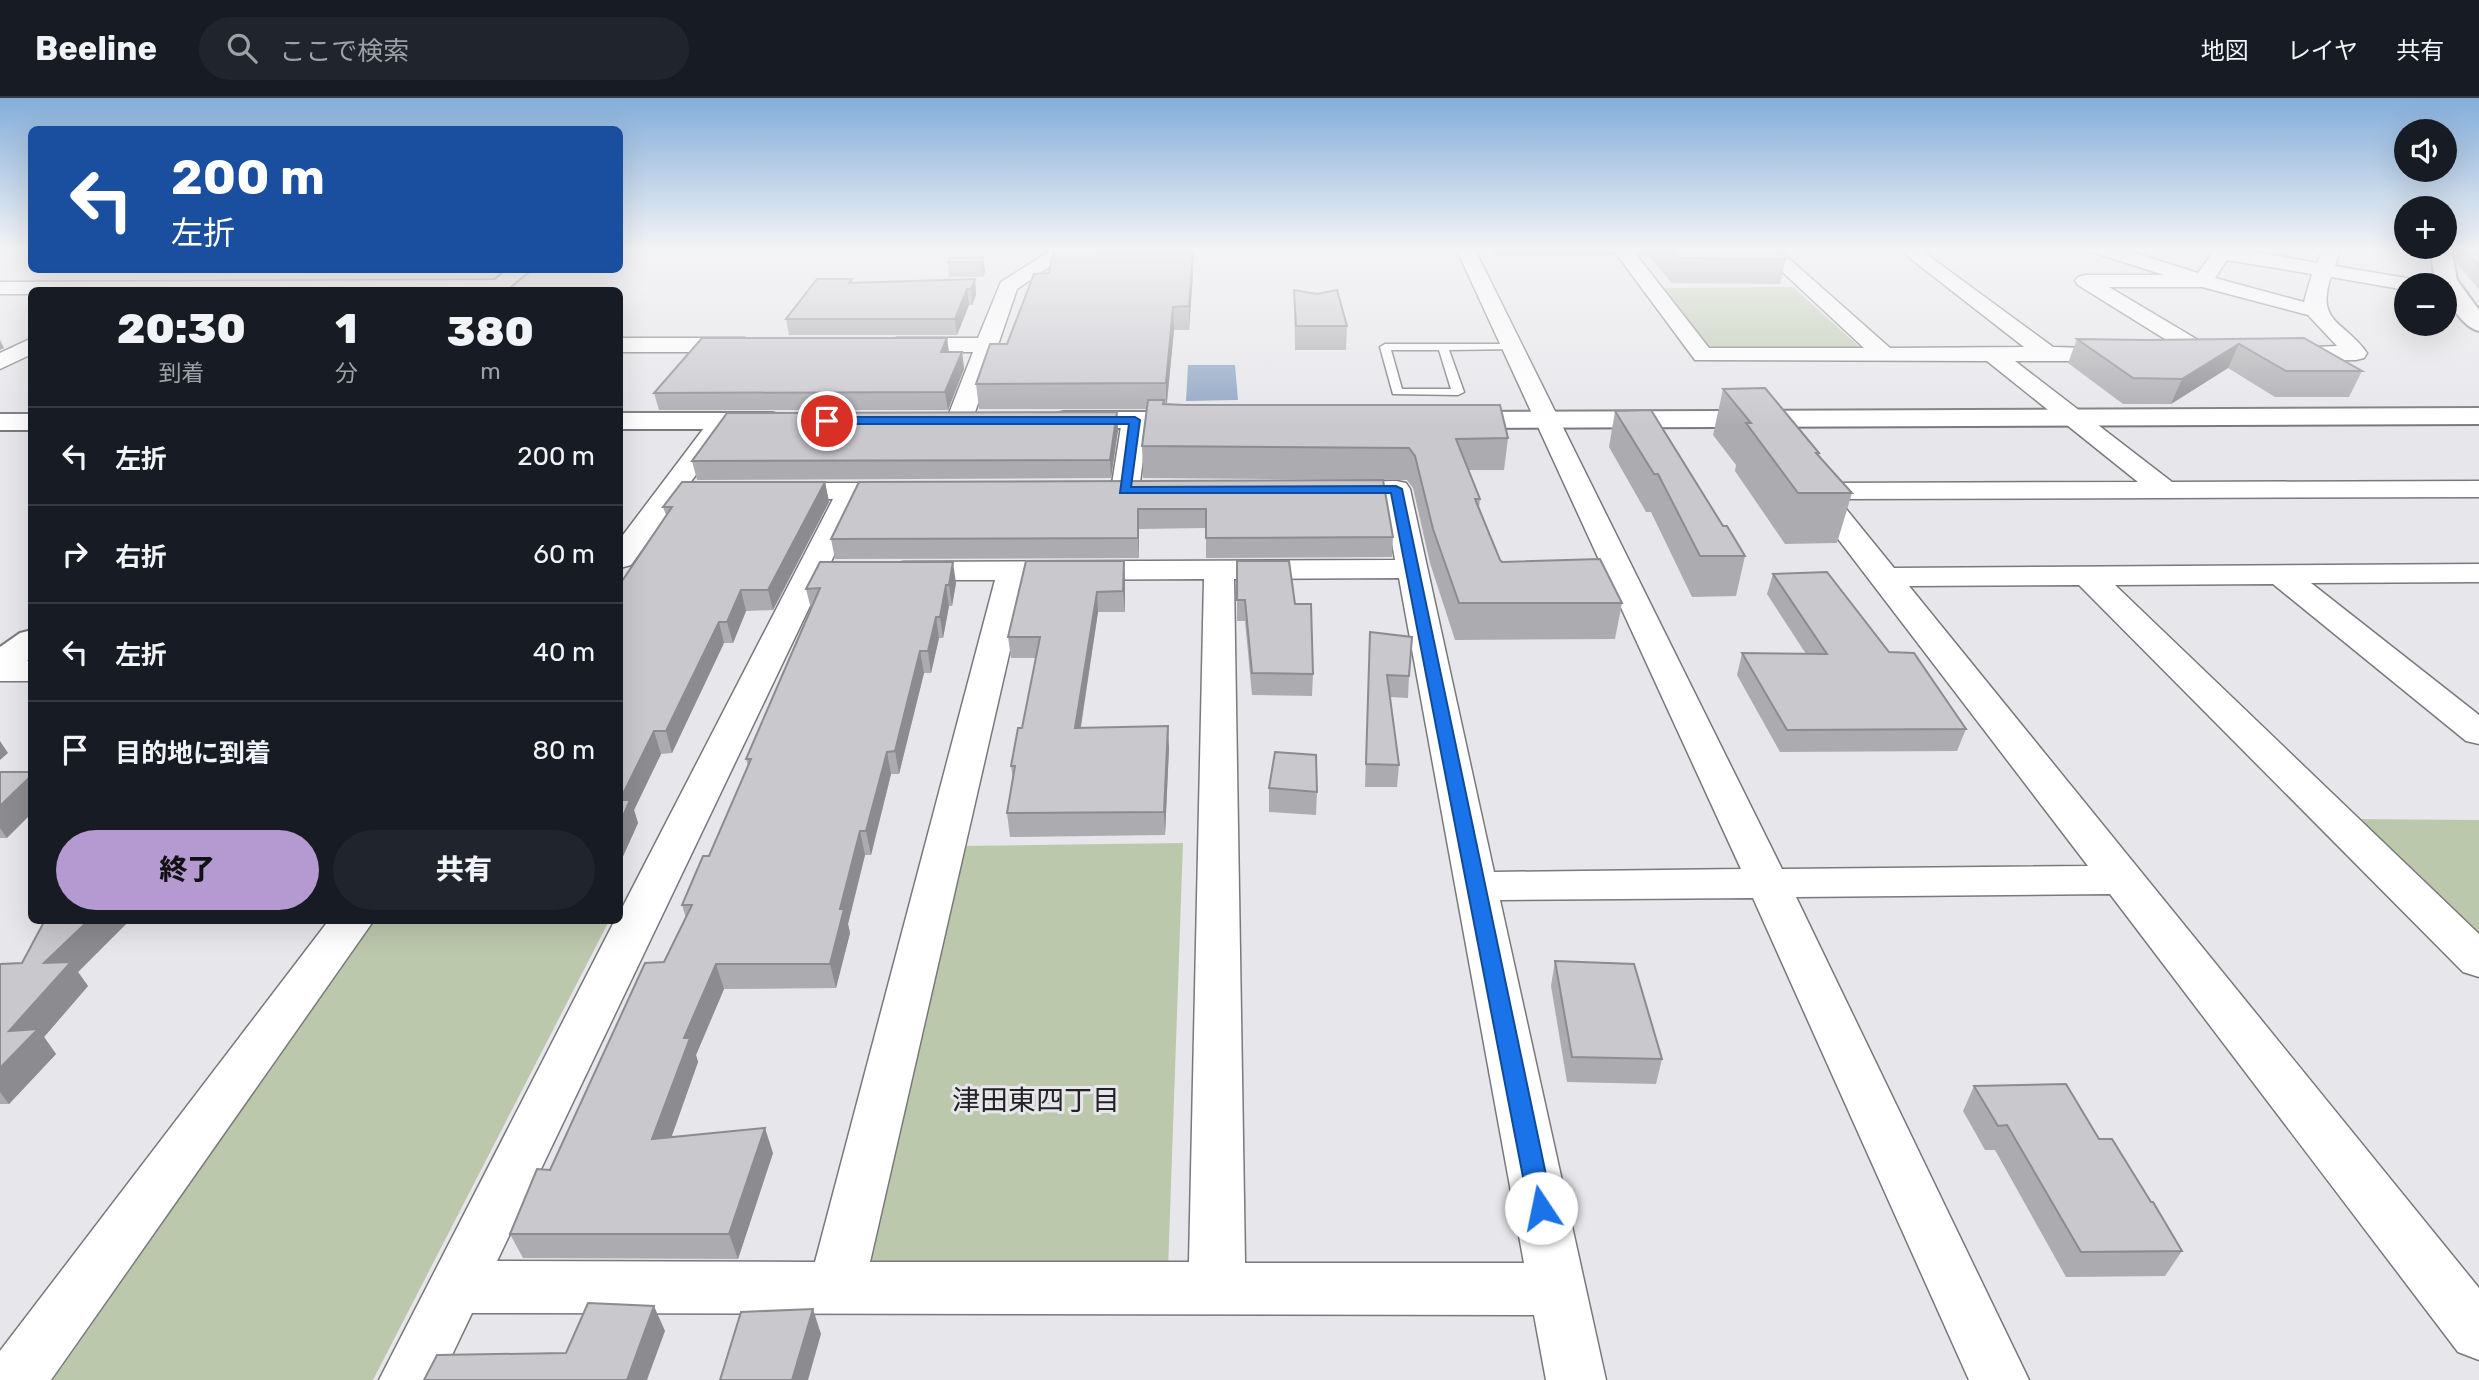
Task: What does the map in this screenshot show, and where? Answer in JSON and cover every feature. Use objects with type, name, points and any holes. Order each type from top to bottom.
[{"type":"street","points":[[959,421],[1000,308]]},
{"type":"street","points":[[1494,308],[1768,883],[1999,1380]]},
{"type":"street","points":[[1667,308],[1703,355],[2140,354]]},
{"type":"street","points":[[1833,308],[1883,353]]},
{"type":"street","points":[[1986,308],[2047,354]]},
{"type":"street","points":[[2129,308],[2205,354]]},
{"type":"street","points":[[2260,354],[2356,354],[2315,311],[2303,308]]},
{"type":"street","points":[[2464,308],[2479,324]]},
{"type":"street","points":[[623,345],[763,345]]},
{"type":"street","points":[[881,345],[986,345]]},
{"type":"street","points":[[0,362],[28,348]]},
{"type":"street","points":[[1992,354],[2165,490]]},
{"type":"street","points":[[2166,354],[2233,354]]},
{"type":"street","points":[[1424,420],[2479,416]]},
{"type":"street","points":[[1125,490],[1135,420]]},
{"type":"street","points":[[1040,421],[1217,420]]},
{"type":"street","points":[[1760,420],[2123,880],[2468,1305]]},
{"type":"street","points":[[623,421],[792,421]]},
{"type":"street","points":[[624,547],[722,421]]},
{"type":"street","points":[[931,421],[986,421]]},
{"type":"street","points":[[0,422],[28,422]]},
{"type":"street","points":[[1315,490],[1396,489],[1576,1380]]},
{"type":"street","points":[[1816,491],[2479,489]]},
{"type":"street","points":[[669,491],[933,491]]},
{"type":"street","points":[[623,919],[636,890],[825,571],[851,491]]},
{"type":"street","points":[[878,571],[1412,569]]},
{"type":"street","points":[[836,1288],[1013,570]]},
{"type":"street","points":[[1217,1288],[1219,570]]},
{"type":"street","points":[[2280,574],[2479,733]]},
{"type":"street","points":[[1884,577],[2477,574]]},
{"type":"street","points":[[2088,576],[2479,961]]},
{"type":"street","points":[[0,664],[28,643]]},
{"type":"street","points":[[0,670],[28,671]]},
{"type":"street","points":[[1476,886],[2123,880]]},
{"type":"street","points":[[15,1380],[351,924]]},
{"type":"street","points":[[409,1380],[455,1287],[620,924]]},
{"type":"street","points":[[455,1287],[1557,1289]]},
{"type":"lane","points":[[1443,347],[1458,392],[1397,392],[1385,347],[1513,346]]},
{"type":"green space","points":[[1675,308],[1816,308],[1863,350],[1710,352]]},
{"type":"green space","points":[[2353,819],[2479,820],[2479,942]]},
{"type":"green space","points":[[1183,843],[1168,1270],[859,1275],[958,846]]},
{"type":"green space","points":[[371,924],[607,924],[373,1380],[53,1380]]},
{"type":"water","points":[[1188,365],[1235,365],[1238,400],[1186,401]]},
{"type":"building","points":[[795,308],[959,308],[955,319],[786,319]]},
{"type":"building","points":[[1021,308],[1173,308],[1166,383],[976,384],[990,344],[1007,344]]},
{"type":"building","points":[[1295,308],[1342,308],[1347,326],[1296,326]]},
{"type":"building","points":[[702,338],[947,338],[941,352],[962,352],[945,392],[654,393]]},
{"type":"building","points":[[2304,338],[2362,371],[2286,371],[2239,344],[2182,379],[2133,378],[2077,339],[2147,340]]},
{"type":"building","points":[[1765,388],[1819,453],[1816,453],[1852,493],[1798,493],[1746,423],[1751,423],[1723,389]]},
{"type":"building","points":[[1148,400],[1164,400],[1163,404],[1185,405],[1500,405],[1508,438],[1456,439],[1480,499],[1475,499],[1500,560],[1600,559],[1622,603],[1459,603],[1433,529],[1415,456],[1409,448],[1142,446]]},
{"type":"building","points":[[1651,410],[1723,526],[1727,526],[1745,556],[1700,556],[1658,474],[1654,474],[1615,411]]},
{"type":"building","points":[[1117,412],[1110,460],[692,461],[727,413]]},
{"type":"building","points":[[1383,480],[1393,537],[1206,538],[1206,509],[1138,509],[1138,538],[831,539],[859,482]]},
{"type":"building","points":[[682,482],[825,482],[768,590],[741,590],[727,622],[719,622],[666,731],[654,731],[623,794],[623,580],[672,507],[663,507]]},
{"type":"building","points":[[1026,561],[1124,561],[1123,591],[1097,592],[1075,728],[1168,726],[1164,812],[1007,813],[1018,728],[1022,728],[1040,637],[1008,637]]},
{"type":"building","points":[[1237,561],[1289,561],[1295,604],[1311,604],[1313,674],[1252,673],[1245,600],[1237,600]]},
{"type":"building","points":[[820,562],[953,562],[949,585],[946,585],[940,617],[936,617],[928,651],[920,651],[895,751],[887,752],[866,831],[860,831],[840,909],[844,909],[830,964],[716,964],[684,1038],[690,1038],[652,1139],[765,1128],[729,1234],[510,1234],[537,1169],[550,1170],[645,963],[664,962],[692,905],[682,905],[703,856],[709,856],[751,759],[746,759],[820,588],[806,589]]},
{"type":"building","points":[[1827,572],[1889,652],[1914,653],[1966,729],[1787,730],[1742,653],[1827,654],[1773,574]]},
{"type":"building","points":[[1370,632],[1412,637],[1409,676],[1387,675],[1399,765],[1366,764]]},
{"type":"building","points":[[1275,752],[1316,755],[1317,792],[1269,788]]},
{"type":"building","points":[[0,772],[28,772],[28,779],[0,806]]},
{"type":"building","points":[[623,800],[630,800],[623,816]]},
{"type":"building","points":[[43,924],[85,924],[44,963],[71,962],[9,1031],[38,1029],[0,1068],[0,964],[22,963]]},
{"type":"building","points":[[1555,961],[1634,964],[1662,1059],[1572,1057]]},
{"type":"building","points":[[2066,1084],[2099,1139],[2112,1139],[2182,1251],[2081,1252],[2007,1125],[1998,1126],[1974,1086]]},
{"type":"building","points":[[588,1303],[654,1306],[627,1380],[424,1380],[437,1355],[566,1353]]},
{"type":"building","points":[[813,1309],[792,1380],[720,1380],[741,1312]]},
{"type":"district","name":"津田東四丁目","points":[[1036,1100]]},
{"type":"route","points":[[827,421],[1135,420],[1125,490],[1396,489],[1541,1208]]}]
